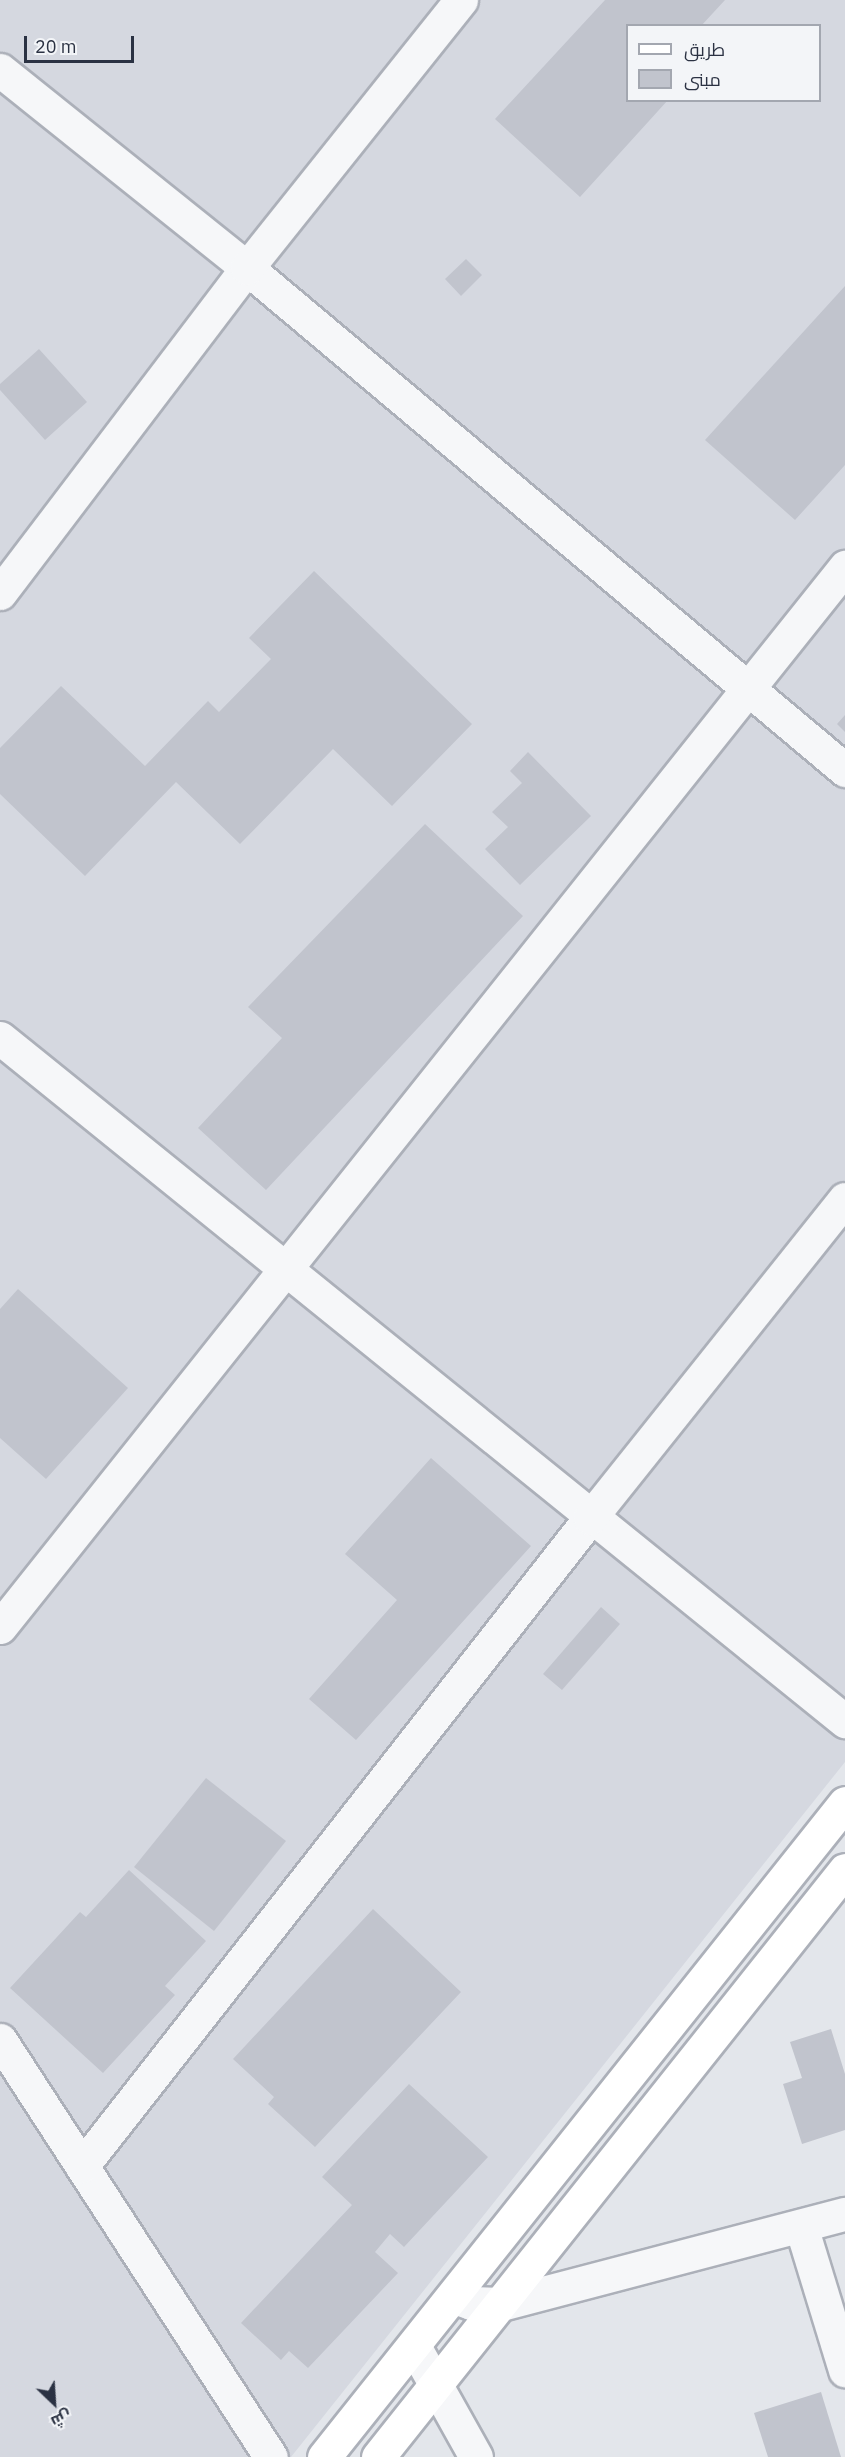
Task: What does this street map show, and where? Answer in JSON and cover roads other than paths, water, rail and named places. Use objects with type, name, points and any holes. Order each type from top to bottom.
[{"type":"main road","points":[[324,2457],[454,2297],[845,1803]]},
{"type":"main road","points":[[378,2457],[845,1870]]},
{"type":"street","points":[[0,593],[247,268],[461,0]]},
{"type":"street","points":[[0,70],[247,268],[845,770]]},
{"type":"street","points":[[0,1627],[845,567]]},
{"type":"street","points":[[0,1038],[590,1518],[845,1721]]},
{"type":"street","points":[[82,2166],[590,1518],[845,1200]]},
{"type":"street","points":[[0,2040],[271,2457]]},
{"type":"street","points":[[454,2297],[471,2303],[501,2304],[845,2214]]},
{"type":"street","points":[[801,2226],[845,2370]]},
{"type":"street","points":[[414,2346],[476,2457]]}]
